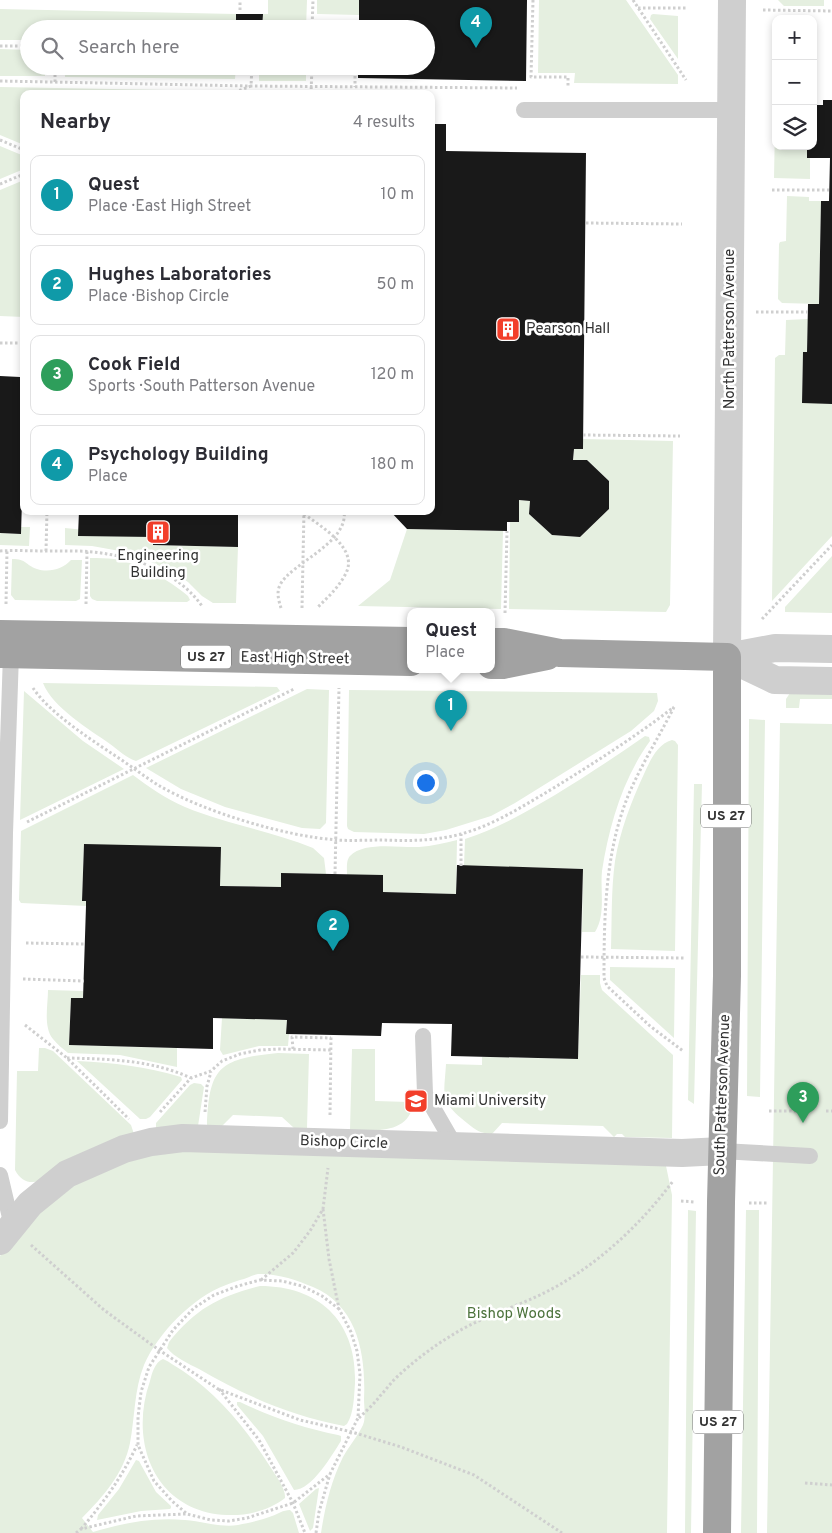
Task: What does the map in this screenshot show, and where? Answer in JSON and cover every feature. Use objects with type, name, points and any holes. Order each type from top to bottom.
[{"type":"highway","name":"East High Street","points":[[4,647],[407,641]]},
{"type":"highway","points":[[495,642],[504,642],[560,653],[727,657]]},
{"type":"highway","name":"East High Street","points":[[4,647],[407,662]]},
{"type":"highway","points":[[495,664],[503,665],[560,653]]},
{"type":"highway","name":"South Patterson Avenue","points":[[717,1533],[726,976],[727,657]]},
{"type":"street","name":"North Patterson Avenue","points":[[727,657],[732,0]]},
{"type":"street","points":[[727,657],[775,648],[832,649]]},
{"type":"street","points":[[727,657],[775,680],[832,681]]},
{"type":"street","name":"Bishop Circle","points":[[6,1233],[30,1204],[67,1174],[124,1149],[151,1142],[183,1138],[682,1153],[722,1151]]},
{"type":"lane","points":[[524,110],[732,110]]},
{"type":"lane","points":[[0,1121],[5,833],[4,647]]},
{"type":"lane","points":[[423,1036],[425,1094],[455,1146]]},
{"type":"lane","points":[[722,1151],[810,1156]]},
{"type":"lane","points":[[0,1175],[6,1233]]},
{"type":"path","points":[[240,0],[240,10]]},
{"type":"path","points":[[312,20],[313,0]]},
{"type":"path","points":[[533,0],[531,77],[568,77],[568,88]]},
{"type":"path","points":[[633,0],[686,80]]},
{"type":"path","points":[[638,8],[686,8]]},
{"type":"path","points":[[763,10],[832,11]]},
{"type":"path","points":[[0,46],[20,46]]},
{"type":"path","points":[[54,75],[54,82]]},
{"type":"path","points":[[252,75],[252,86]]},
{"type":"path","points":[[311,90],[312,75]]},
{"type":"path","points":[[355,75],[355,86]]},
{"type":"path","points":[[0,81],[252,86],[524,88]]},
{"type":"path","points":[[241,90],[252,86]]},
{"type":"path","points":[[0,140],[20,148]]},
{"type":"path","points":[[0,184],[20,176]]},
{"type":"path","points":[[772,190],[830,190]]},
{"type":"path","points":[[586,223],[682,224]]},
{"type":"path","points":[[730,311],[808,312]]},
{"type":"path","points":[[0,343],[20,343]]},
{"type":"path","points":[[583,436],[680,436]]},
{"type":"path","points":[[46,515],[46,551]]},
{"type":"path","points":[[302,608],[304,515]]},
{"type":"path","points":[[306,515],[346,550],[348,557],[349,566],[346,574],[317,608]]},
{"type":"path","points":[[281,608],[278,597],[280,585],[334,538],[345,515]]},
{"type":"path","points":[[505,613],[507,531]]},
{"type":"path","points":[[762,619],[832,545]]},
{"type":"path","points":[[6,604],[7,550]]},
{"type":"path","points":[[0,551],[87,551],[132,560],[165,573],[193,594],[202,606]]},
{"type":"path","points":[[86,604],[87,551]]},
{"type":"path","points":[[335,874],[339,682]]},
{"type":"path","points":[[31,683],[34,690],[64,719],[84,735],[157,784],[233,817],[288,832],[336,840],[424,841],[461,834],[486,826],[519,809],[603,758],[674,707],[659,738],[644,762],[628,796],[618,826],[608,874],[604,978],[606,986],[650,1026],[684,1051]]},
{"type":"path","points":[[5,833],[299,686]]},
{"type":"path","points":[[460,866],[461,834]]},
{"type":"path","points":[[4,943],[85,944]]},
{"type":"path","points":[[581,957],[685,958]]},
{"type":"path","points":[[2,978],[84,981]]},
{"type":"path","points":[[2,1007],[67,1058],[151,1142]]},
{"type":"path","points":[[293,1049],[292,1037],[330,1037],[328,1175],[323,1209],[329,1259],[339,1309],[351,1332],[357,1351],[360,1374],[358,1418],[330,1474],[316,1533]]},
{"type":"path","points":[[151,1142],[151,1122],[191,1078],[211,1071],[222,1061],[240,1054],[260,1050],[330,1050]]},
{"type":"path","points":[[67,1058],[116,1059],[175,1071],[191,1078]]},
{"type":"path","points":[[203,1138],[207,1086],[211,1071]]},
{"type":"path","points":[[769,1111],[796,1111]]},
{"type":"path","points":[[826,1111],[832,1111]]},
{"type":"path","points":[[358,1418],[418,1358],[448,1337],[476,1322],[543,1293],[573,1276],[599,1257],[622,1239],[642,1218],[677,1174]]},
{"type":"path","points":[[681,1202],[698,1202]]},
{"type":"path","points":[[749,1203],[768,1203]]},
{"type":"path","points":[[260,1280],[293,1253],[310,1231],[323,1209]]},
{"type":"path","points":[[6,1233],[44,1258],[104,1310],[159,1350],[218,1389],[300,1420],[352,1432],[401,1447],[474,1475],[562,1533]]},
{"type":"path","points":[[187,1514],[154,1481],[138,1445],[138,1417],[141,1392],[149,1367],[159,1350],[194,1308],[214,1295],[260,1280],[302,1286],[322,1296],[339,1309]]},
{"type":"path","points":[[218,1389],[259,1440],[293,1503],[305,1533]]},
{"type":"path","points":[[76,1533],[107,1498],[138,1445]]},
{"type":"path","points":[[81,1529],[136,1516],[187,1514],[210,1520],[247,1518],[293,1503],[330,1474]]},
{"type":"path","points":[[804,1483],[832,1485]]},
{"type":"green space","points":[[268,0],[307,0],[306,20],[263,20],[263,14],[268,14]]},
{"type":"green space","points":[[317,0],[359,0],[359,15],[317,14]]},
{"type":"green space","points":[[539,0],[626,0],[678,75],[678,84],[574,83],[575,73],[538,73]]},
{"type":"green space","points":[[778,0],[824,0],[824,6],[784,6]]},
{"type":"green space","points":[[0,9],[236,14],[236,20],[20,20],[20,40],[0,40]]},
{"type":"green space","points":[[653,14],[678,16],[678,59],[650,19]]},
{"type":"green space","points":[[0,49],[20,50],[20,75],[45,75],[45,76],[0,76]]},
{"type":"green space","points":[[65,75],[235,75],[235,79],[65,77]]},
{"type":"green space","points":[[259,75],[306,75],[306,81],[259,81]]},
{"type":"green space","points":[[0,87],[169,90],[20,90],[20,143],[0,135]]},
{"type":"green space","points":[[0,146],[20,154],[20,171],[0,179]]},
{"type":"green space","points":[[775,150],[808,150],[810,179],[774,178]]},
{"type":"green space","points":[[20,182],[20,317],[0,316],[0,190]]},
{"type":"green space","points":[[787,196],[809,197],[809,201],[821,201],[819,304],[782,303],[778,299],[779,244],[786,241]]},
{"type":"green space","points":[[808,319],[807,352],[803,352],[802,402],[832,404],[832,536],[772,601],[775,358],[779,355],[785,355],[786,320]]},
{"type":"green space","points":[[583,439],[673,441],[670,605],[666,612],[509,609],[510,522],[519,522],[519,500],[530,501],[529,514],[552,535],[580,537],[609,509],[609,481],[587,460],[573,460],[574,449],[583,449]]},
{"type":"green space","points":[[21,527],[30,527],[29,546],[0,545],[0,533],[21,534]]},
{"type":"green space","points":[[65,528],[153,537],[153,545],[238,547],[236,603],[213,603],[202,596],[188,582],[171,571],[131,553],[92,546],[65,545]]},
{"type":"green space","points":[[407,529],[503,531],[501,609],[358,606],[390,580]]},
{"type":"green space","points":[[832,556],[832,613],[785,612],[785,607]]},
{"type":"green space","points":[[90,558],[114,559],[144,568],[172,584],[188,596],[190,600],[187,602],[97,601],[92,599],[90,596]]},
{"type":"green space","points":[[12,559],[21,560],[33,567],[46,571],[60,568],[71,560],[82,560],[80,599],[76,601],[15,600],[11,595]]},
{"type":"green space","points":[[43,683],[277,687],[280,691],[136,761],[123,754],[72,717],[55,701]]},
{"type":"green space","points":[[832,687],[832,699],[800,699],[799,708],[786,708],[786,699],[790,693]]},
{"type":"green space","points":[[307,689],[329,690],[326,823],[320,829],[302,828],[225,807],[181,789],[146,768]]},
{"type":"green space","points":[[349,690],[657,693],[658,701],[654,711],[631,731],[491,816],[446,830],[424,834],[354,832],[348,829],[347,826]]},
{"type":"green space","points":[[24,691],[83,741],[124,769],[20,820]]},
{"type":"green space","points":[[749,719],[765,720],[760,1097],[747,1096]]},
{"type":"green space","points":[[780,723],[832,724],[832,1533],[767,1533]]},
{"type":"green space","points":[[645,736],[649,737],[650,741],[632,771],[613,820],[602,871],[602,902],[600,918],[595,932],[582,932],[583,869],[464,866],[465,839],[500,825],[533,808],[589,774]]},
{"type":"green space","points":[[672,740],[678,745],[675,951],[611,949],[615,861],[623,828],[646,769],[658,749]]},
{"type":"green space","points":[[133,775],[158,793],[185,807],[313,848],[324,858],[326,874],[282,873],[281,887],[220,886],[84,844],[82,900],[86,901],[86,906],[21,903],[19,900],[21,831]]},
{"type":"green space","points":[[694,784],[702,784],[694,1104],[688,1100]]},
{"type":"green space","points":[[457,840],[456,894],[383,892],[383,875],[347,875],[347,865],[350,856],[364,848],[383,846],[419,847]]},
{"type":"green space","points":[[610,967],[675,968],[674,1038],[610,980]]},
{"type":"green space","points":[[581,975],[600,975],[602,990],[673,1055],[672,1138],[625,1137],[622,1134],[617,1134],[614,1137],[603,1126],[502,1123],[492,1134],[473,1128],[458,1116],[445,1098],[446,1064],[482,1065],[482,1057],[578,1059]]},
{"type":"green space","points":[[48,990],[83,991],[83,998],[71,998],[69,1045],[177,1048],[177,1067],[120,1055],[68,1053],[53,1039],[48,1028]]},
{"type":"green space","points":[[222,1018],[287,1020],[286,1034],[289,1034],[288,1046],[259,1046],[223,1055],[220,1050]]},
{"type":"green space","points":[[39,1048],[53,1051],[131,1125],[134,1134],[40,1181],[32,1182],[23,1179],[15,1170],[17,1071],[38,1071]]},
{"type":"green space","points":[[352,1049],[375,1049],[375,1101],[409,1102],[413,1106],[403,1122],[388,1129],[350,1130]]},
{"type":"green space","points":[[278,1053],[309,1054],[307,1128],[294,1128],[282,1117],[233,1115],[222,1126],[207,1126],[211,1090],[215,1078],[222,1069],[243,1058]]},
{"type":"green space","points":[[77,1061],[142,1068],[168,1073],[181,1077],[182,1080],[150,1117],[140,1119]]},
{"type":"green space","points":[[194,1083],[201,1084],[204,1087],[198,1126],[156,1129],[156,1123],[190,1085]]},
{"type":"green space","name":"Bishop Woods","points":[[179,1149],[665,1161],[672,1195],[667,1533],[321,1533],[335,1475],[343,1457],[364,1422],[364,1382],[361,1349],[349,1319],[340,1306],[328,1295],[300,1282],[279,1276],[258,1274],[229,1284],[201,1298],[167,1329],[158,1341],[150,1353],[141,1374],[136,1394],[130,1443],[123,1464],[112,1484],[82,1518],[93,1532],[127,1523],[161,1519],[232,1526],[260,1520],[290,1510],[293,1513],[299,1533],[0,1533],[0,1256],[26,1224],[76,1184],[131,1159]]},
{"type":"green space","points":[[688,1210],[696,1211],[691,1533],[685,1533]]},
{"type":"green space","points":[[746,1210],[759,1210],[757,1533],[741,1533]]},
{"type":"green space","points":[[260,1286],[281,1288],[300,1293],[317,1301],[331,1312],[342,1326],[354,1361],[355,1383],[351,1415],[344,1426],[306,1417],[269,1404],[216,1379],[182,1360],[167,1348],[169,1342],[179,1330],[209,1305]]},
{"type":"green space","points":[[163,1359],[183,1371],[209,1391],[232,1415],[252,1440],[278,1479],[285,1498],[272,1506],[258,1511],[227,1515],[202,1511],[182,1502],[166,1488],[154,1470],[146,1450],[143,1428],[144,1405],[152,1375],[156,1365]]},
{"type":"green space","points":[[237,1402],[288,1422],[341,1436],[341,1441],[327,1463],[314,1478],[308,1484],[294,1490],[263,1436],[237,1405]]},
{"type":"green space","points":[[136,1460],[139,1461],[156,1492],[171,1508],[141,1511],[97,1520],[98,1515],[119,1489]]},
{"type":"green space","points":[[319,1488],[313,1528],[310,1531],[299,1504]]},
{"type":"building","points":[[359,0],[527,0],[526,81],[358,78],[358,75],[435,75],[435,20],[359,20]]},
{"type":"building","points":[[236,14],[263,14],[263,20],[236,20]]},
{"type":"building","points":[[823,100],[832,100],[832,404],[802,403],[803,352],[807,352],[808,304],[819,304],[821,201],[829,201],[830,158],[807,158],[807,150],[817,150],[817,105],[823,105]]},
{"type":"building","name":"Pearson Hall","points":[[435,124],[446,124],[446,151],[586,153],[583,449],[574,449],[573,460],[587,460],[609,481],[609,509],[580,537],[552,535],[529,514],[530,501],[519,500],[519,522],[507,522],[507,531],[407,529],[394,515],[435,515]]},
{"type":"building","points":[[0,376],[20,377],[21,534],[0,533]]},
{"type":"building","name":"Engineering Building","points":[[79,515],[238,515],[238,547],[153,545],[153,537],[78,536]]},
{"type":"building","points":[[84,844],[221,847],[220,886],[281,887],[281,873],[383,875],[383,892],[456,894],[457,865],[583,869],[578,1059],[451,1056],[452,1024],[382,1023],[381,1036],[286,1034],[287,1020],[213,1018],[213,1049],[69,1045],[71,998],[83,998],[86,906],[86,901],[82,901]]},
{"type":"place","name":"Psychology Building","points":[[476,48]]},
{"type":"place","name":"Pearson Hall","points":[[508,329]]},
{"type":"place","name":"Engineering Building","points":[[158,532]]},
{"type":"place","name":"Quest","points":[[451,731]]},
{"type":"place","name":"Hughes Laboratories","points":[[333,951]]},
{"type":"place","name":"Miami University","points":[[416,1101]]},
{"type":"place","name":"Cook Field","points":[[803,1123]]}]
